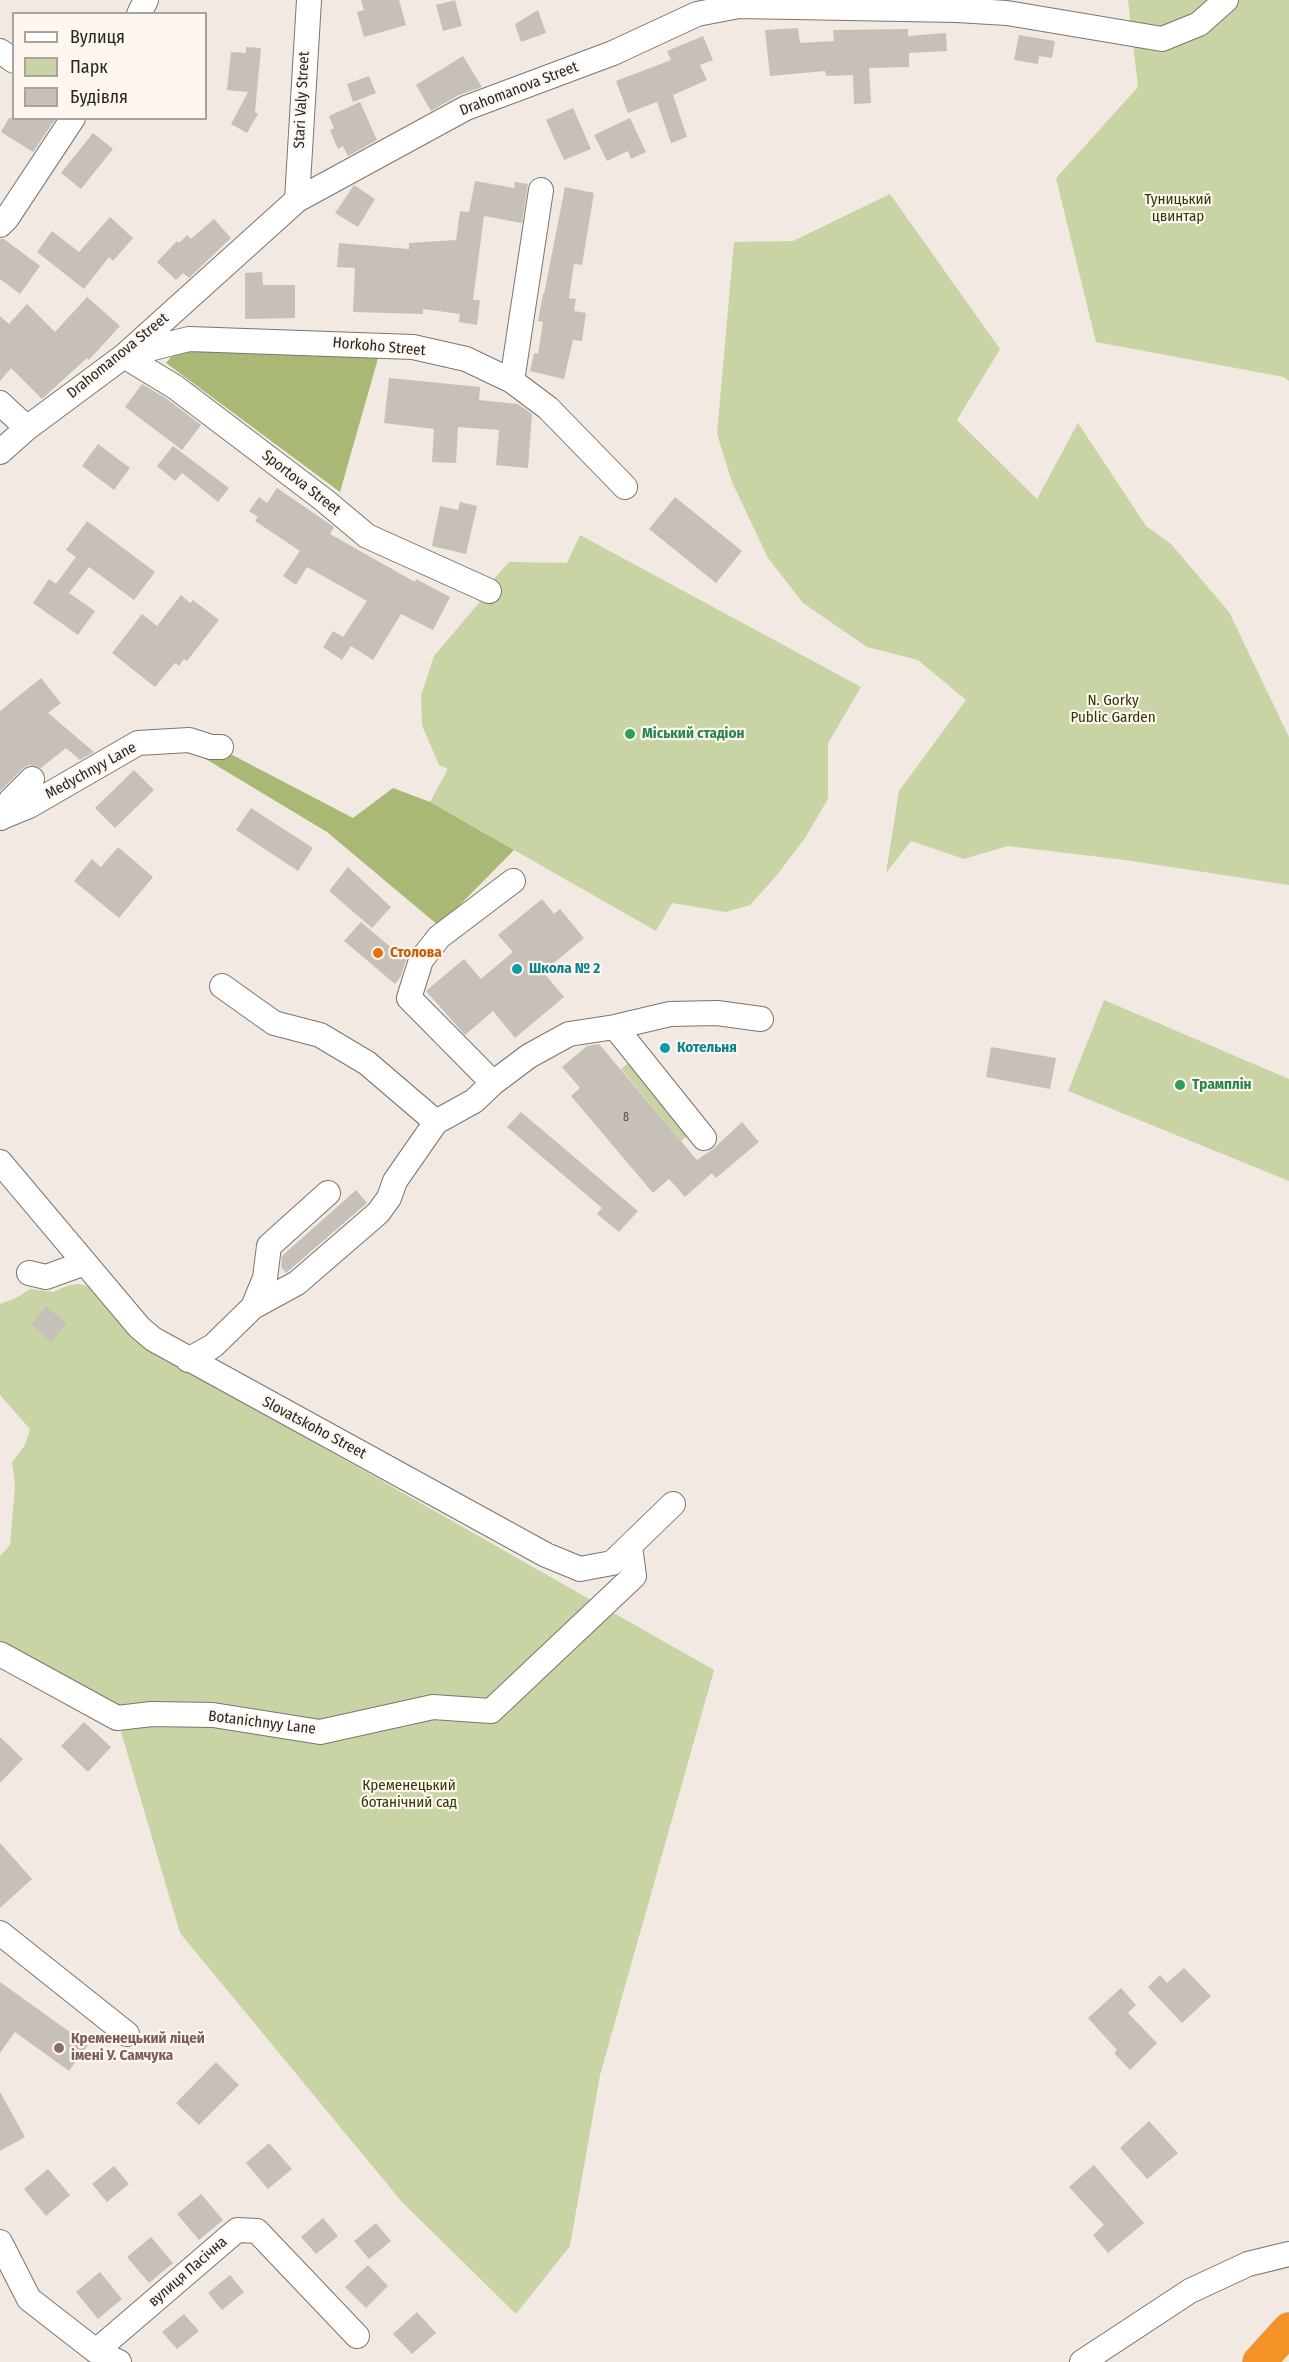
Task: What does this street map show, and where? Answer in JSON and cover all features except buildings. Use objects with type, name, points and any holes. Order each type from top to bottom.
[{"type":"highway","points":[[1259,2362],[1289,2329]]},
{"type":"street","name":"Stari Valy Street","points":[[297,200],[309,0]]},
{"type":"street","name":"Drahomanova Street","points":[[0,452],[27,428],[124,356],[297,200],[466,108],[614,53],[683,10],[697,14],[739,6],[1007,13],[1162,39],[1199,24],[1226,0]]},
{"type":"street","points":[[0,225],[7,218],[72,120]]},
{"type":"street","points":[[512,381],[541,190]]},
{"type":"street","name":"Horkoho Street","points":[[124,356],[189,339],[413,347],[465,359],[512,381],[548,408],[625,487]]},
{"type":"street","name":"Sportova Street","points":[[124,356],[175,387],[368,536],[489,591]]},
{"type":"street","points":[[0,403],[27,428]]},
{"type":"street","name":"Medychnyy Lane","points":[[1,818],[29,806],[138,743],[189,740],[220,747]]},
{"type":"street","points":[[1,818],[11,800],[32,779]]},
{"type":"street","points":[[493,1083],[409,998],[420,960],[439,937],[513,881]]},
{"type":"street","points":[[222,986],[274,1023],[321,1035],[367,1063],[436,1122]]},
{"type":"street","points":[[188,1360],[213,1346],[253,1307],[297,1283],[378,1213],[389,1198],[395,1181],[436,1122],[474,1101],[493,1083],[529,1056],[569,1034],[615,1027],[670,1014],[717,1013],[761,1019]]},
{"type":"street","points":[[615,1027],[704,1138]]},
{"type":"street","name":"Slovatskoho Street","points":[[0,1162],[139,1327],[153,1339],[546,1555],[580,1569],[612,1563],[673,1504]]},
{"type":"street","points":[[253,1307],[265,1278],[269,1246],[328,1193]]},
{"type":"street","points":[[29,1273],[46,1277],[85,1263]]},
{"type":"street","name":"Botanichnyy Lane","points":[[0,1654],[117,1718],[152,1714],[213,1715],[320,1732],[433,1707],[491,1711],[634,1576],[630,1546]]},
{"type":"street","points":[[0,1933],[127,2034]]},
{"type":"street","name":"вулиця Пасічна","points":[[96,2351],[237,2230],[256,2231],[357,2336]]},
{"type":"street","points":[[0,2242],[29,2299],[96,2351],[119,2362]]},
{"type":"street","points":[[1082,2362],[1190,2291],[1248,2264],[1289,2254]]},
{"type":"green space","name":"Туницький цвинтар","points":[[1128,0],[1289,0],[1289,381],[1284,377],[1096,342],[1056,178],[1138,87]]},
{"type":"green space","name":"N. Gorky Public Garden","points":[[890,194],[1000,349],[957,420],[1037,499],[1078,423],[1146,526],[1171,544],[1229,612],[1289,737],[1289,885],[1125,860],[1008,846],[964,859],[911,841],[886,873],[899,791],[966,700],[918,660],[867,647],[803,603],[768,558],[732,482],[717,434],[734,242],[793,241]]},
{"type":"green space","points":[[178,349],[379,355],[340,492],[166,363]]},
{"type":"green space","name":"Міський стадіон","points":[[580,535],[861,687],[828,743],[828,799],[805,838],[777,875],[750,905],[726,912],[672,903],[656,931],[430,802],[448,769],[439,765],[422,725],[421,696],[434,656],[489,591],[494,579],[509,562],[567,563]]},
{"type":"green space","points":[[217,747],[353,818],[393,788],[430,802],[514,850],[439,926],[327,832],[204,758]]},
{"type":"green space","name":"Трамплін","points":[[1104,1000],[1289,1079],[1289,1181],[1068,1091]]},
{"type":"green space","points":[[632,1060],[691,1132],[681,1141],[621,1069]]},
{"type":"green space","name":"Кременецький ботанічний сад","points":[[79,1284],[91,1287],[171,1361],[714,1670],[600,2075],[570,2246],[516,2314],[402,2202],[180,1933],[117,1718],[0,1654],[0,1556],[10,1545],[15,1486],[12,1462],[25,1445],[30,1429],[0,1395],[0,1304],[30,1289],[53,1292]]},
{"type":"place","name":"Міський стадіон","points":[[630,734]]},
{"type":"place","name":"Столова","points":[[378,953]]},
{"type":"place","name":"Школа № 2","points":[[517,969]]},
{"type":"place","name":"Котельня","points":[[665,1048]]},
{"type":"place","name":"Трамплін","points":[[1180,1085]]},
{"type":"place","name":"Кременецький ліцей імені У. Самчука","points":[[59,2048]]}]
